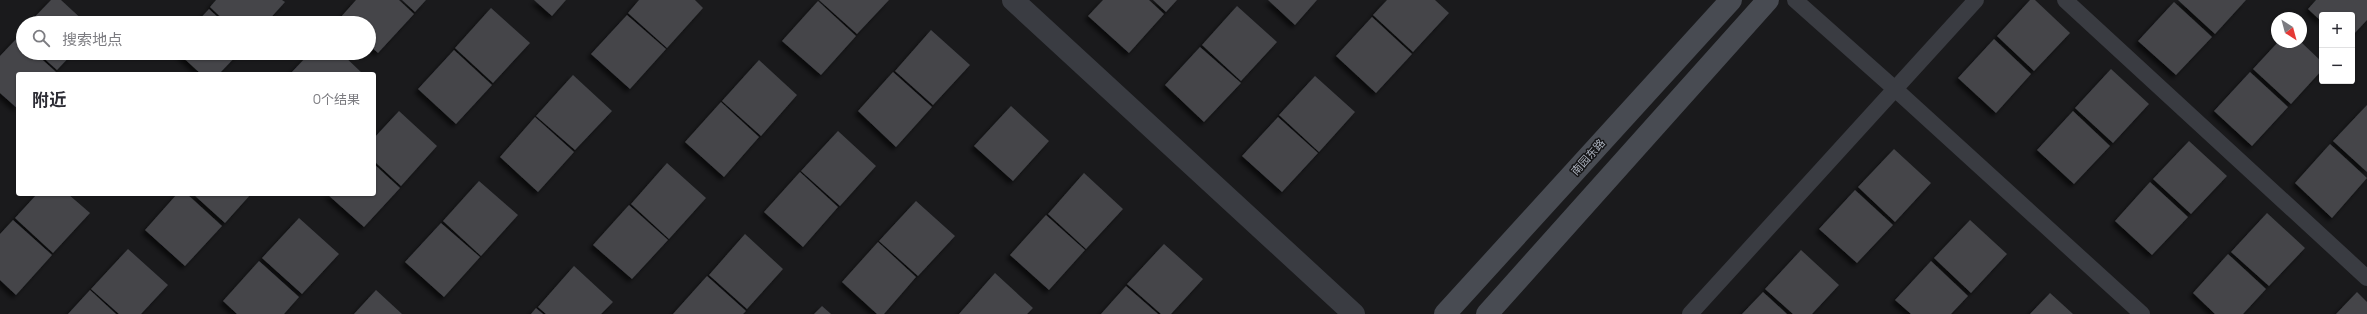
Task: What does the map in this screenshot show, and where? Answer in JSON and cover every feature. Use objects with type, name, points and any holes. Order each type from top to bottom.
[{"type":"main road","name":"南园东路","points":[[1445,314],[1731,0]]},
{"type":"main road","points":[[1487,314],[1768,0]]},
{"type":"street","points":[[1013,0],[1354,314]]},
{"type":"lane","points":[[1794,0],[1895,89],[2142,314]]},
{"type":"lane","points":[[1690,314],[1976,0]]},
{"type":"lane","points":[[2065,0],[2367,278]]},
{"type":"building","points":[[51,0],[61,0],[78,16],[36,16]]},
{"type":"building","points":[[216,0],[282,0],[285,2],[272,16],[220,16],[210,7]]},
{"type":"building","points":[[356,0],[399,0],[414,14],[378,53],[376,51],[376,16],[342,16]]},
{"type":"building","points":[[402,0],[426,0],[415,12]]},
{"type":"building","points":[[534,0],[566,0],[552,16]]},
{"type":"building","points":[[639,0],[695,0],[703,8],[667,48],[628,13]]},
{"type":"building","points":[[819,0],[889,0],[857,34]]},
{"type":"building","points":[[1103,0],[1149,0],[1164,14],[1129,53],[1088,16]]},
{"type":"building","points":[[1153,0],[1177,0],[1166,12]]},
{"type":"building","points":[[1268,0],[1317,0],[1295,25]]},
{"type":"building","points":[[1387,0],[1435,0],[1449,13],[1413,52],[1373,15]]},
{"type":"building","points":[[2030,0],[2035,0],[2070,33],[2034,71],[1997,36]]},
{"type":"building","points":[[2178,0],[2246,0],[2215,34]]},
{"type":"building","points":[[2316,0],[2367,0],[2367,20],[2355,33],[2355,12],[2319,12],[2319,19],[2308,9]]},
{"type":"building","points":[[818,1],[856,36],[821,75],[782,41]]},
{"type":"building","points":[[2174,2],[2212,37],[2176,75],[2138,41]]},
{"type":"building","points":[[1237,6],[1277,42],[1241,81],[1202,45]]},
{"type":"building","points":[[491,8],[530,43],[493,83],[455,48]]},
{"type":"building","points":[[209,9],[216,16],[202,16]]},
{"type":"building","points":[[627,15],[666,49],[630,89],[591,54]]},
{"type":"building","points":[[1372,17],[1412,54],[1376,93],[1336,56]]},
{"type":"building","points":[[931,30],[970,65],[933,105],[895,71]]},
{"type":"building","points":[[16,39],[16,60],[43,60],[56,72],[16,72],[16,107],[0,93],[0,56]]},
{"type":"building","points":[[1994,39],[2031,74],[1996,113],[1958,78]]},
{"type":"building","points":[[1200,47],[1241,83],[1204,122],[1165,85]]},
{"type":"building","points":[[2272,48],[2307,48],[2319,59],[2319,73],[2291,104],[2253,69]]},
{"type":"building","points":[[454,50],[492,85],[456,124],[418,89]]},
{"type":"building","points":[[46,60],[66,60],[57,70]]},
{"type":"building","points":[[186,60],[232,60],[221,72],[199,72]]},
{"type":"building","points":[[303,60],[348,60],[361,72],[292,72]]},
{"type":"building","points":[[759,60],[797,95],[761,136],[722,101]]},
{"type":"building","points":[[2111,69],[2149,104],[2113,143],[2075,108]]},
{"type":"building","points":[[893,72],[932,107],[896,147],[858,111]]},
{"type":"building","points":[[2250,72],[2288,107],[2252,146],[2214,111]]},
{"type":"building","points":[[573,75],[612,111],[575,150],[536,116]]},
{"type":"building","points":[[1315,76],[1355,112],[1319,152],[1279,115]]},
{"type":"building","points":[[721,102],[759,137],[724,177],[685,142]]},
{"type":"building","points":[[2367,105],[2367,172],[2333,141]]},
{"type":"building","points":[[1011,106],[1049,141],[1013,181],[974,146]]},
{"type":"building","points":[[399,111],[437,146],[401,186],[376,163],[376,136]]},
{"type":"building","points":[[2073,111],[2110,146],[2074,184],[2037,150]]},
{"type":"building","points":[[535,117],[574,152],[538,192],[500,157]]},
{"type":"building","points":[[1278,117],[1318,153],[1282,192],[1242,156]]},
{"type":"building","points":[[838,131],[876,166],[840,206],[801,171]]},
{"type":"building","points":[[2189,141],[2227,176],[2191,214],[2153,179]]},
{"type":"building","points":[[2330,144],[2367,178],[2332,218],[2295,183]]},
{"type":"building","points":[[1894,149],[1931,183],[1895,222],[1858,187]]},
{"type":"building","points":[[667,163],[706,198],[669,239],[631,204]]},
{"type":"building","points":[[376,166],[400,188],[364,227],[329,196],[376,196]]},
{"type":"building","points":[[800,172],[838,207],[803,247],[764,212]]},
{"type":"building","points":[[1084,173],[1123,209],[1086,249],[1048,214]]},
{"type":"building","points":[[479,181],[518,215],[481,256],[443,221]]},
{"type":"building","points":[[2150,182],[2188,217],[2152,255],[2115,221]]},
{"type":"building","points":[[1855,190],[1893,225],[1857,263],[1819,229]]},
{"type":"building","points":[[35,196],[70,196],[90,213],[53,253],[15,218]]},
{"type":"building","points":[[175,196],[189,196],[222,226],[185,266],[145,230]]},
{"type":"building","points":[[195,196],[249,196],[225,223]]},
{"type":"building","points":[[916,201],[955,236],[918,276],[879,241]]},
{"type":"building","points":[[629,205],[668,240],[632,279],[593,245]]},
{"type":"building","points":[[2267,213],[2305,248],[2269,286],[2231,252]]},
{"type":"building","points":[[1046,215],[1085,250],[1049,290],[1010,255]]},
{"type":"building","points":[[299,218],[339,254],[302,294],[262,258]]},
{"type":"building","points":[[13,220],[52,255],[16,295],[0,280],[0,234]]},
{"type":"building","points":[[1970,220],[2007,254],[1971,293],[1934,258]]},
{"type":"building","points":[[441,223],[480,257],[444,297],[405,262]]},
{"type":"building","points":[[745,234],[783,269],[747,309],[709,275]]},
{"type":"building","points":[[878,242],[916,277],[884,314],[877,314],[842,282]]},
{"type":"building","points":[[1164,244],[1203,279],[1171,314],[1161,314],[1127,284]]},
{"type":"building","points":[[128,249],[168,285],[141,314],[119,314],[91,289]]},
{"type":"building","points":[[1801,250],[1839,285],[1812,314],[1793,314],[1765,289]]},
{"type":"building","points":[[2228,254],[2266,289],[2243,314],[2215,314],[2193,293]]},
{"type":"building","points":[[259,261],[299,297],[284,314],[237,314],[223,301]]},
{"type":"building","points":[[1931,261],[1968,296],[1951,314],[1911,314],[1895,300]]},
{"type":"building","points":[[574,266],[613,302],[601,314],[546,314],[538,307]]},
{"type":"building","points":[[995,273],[1033,308],[1027,314],[959,314]]},
{"type":"building","points":[[707,276],[746,311],[743,314],[673,314]]},
{"type":"building","points":[[1126,286],[1158,314],[1101,314]]},
{"type":"building","points":[[90,290],[116,314],[68,314]]},
{"type":"building","points":[[376,290],[402,314],[354,314]]},
{"type":"building","points":[[1763,292],[1787,314],[1742,314]]},
{"type":"building","points":[[2357,292],[2367,302],[2367,314],[2336,314]]},
{"type":"building","points":[[2050,293],[2073,314],[2030,314]]},
{"type":"building","points":[[822,306],[831,314],[814,314]]},
{"type":"building","points":[[536,308],[543,314],[531,314]]}]
